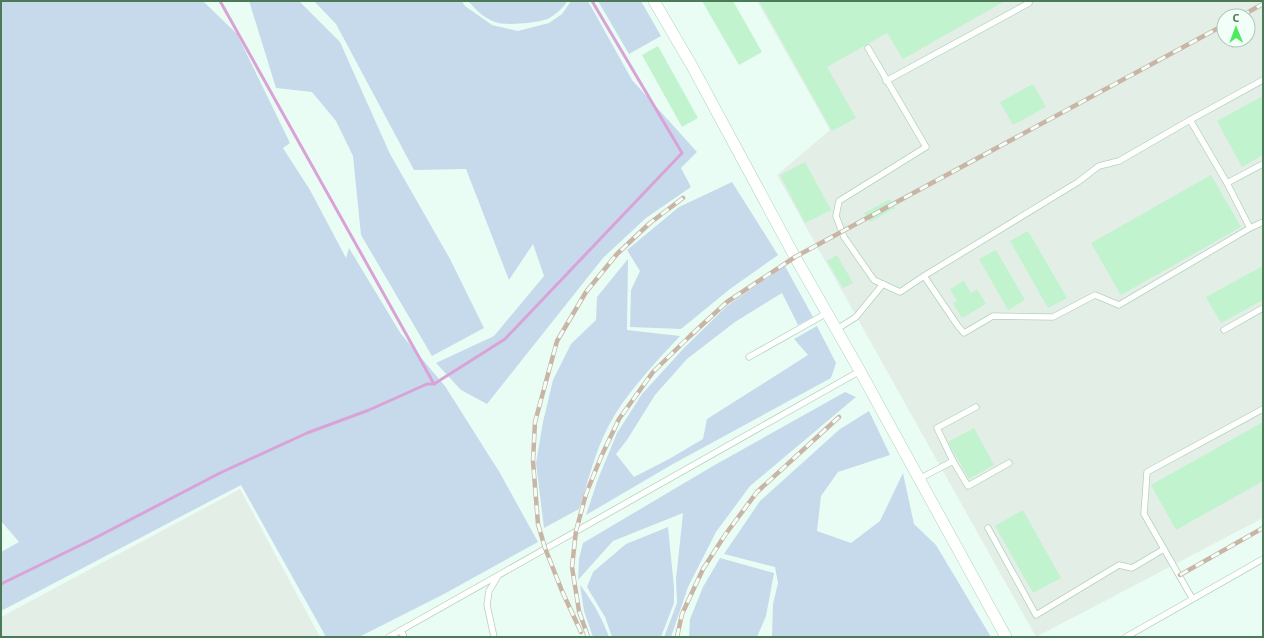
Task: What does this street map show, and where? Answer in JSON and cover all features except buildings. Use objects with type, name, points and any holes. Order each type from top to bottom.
[{"type":"street","points":[[654,1],[692,66],[795,257],[837,329],[1006,637]]},
{"type":"lane","points":[[886,81],[1028,3]]},
{"type":"lane","points":[[868,48],[926,147],[839,201],[836,216],[844,237],[874,280],[900,292],[1078,182],[1099,166],[1119,161],[1263,80]]},
{"type":"lane","points":[[1190,120],[1227,183],[1250,228]]},
{"type":"lane","points":[[1227,183],[1263,164]]},
{"type":"lane","points":[[924,276],[964,333],[993,316],[1053,317],[1095,295],[1118,305],[1250,228],[1263,222]]},
{"type":"lane","points":[[837,329],[856,317],[883,284]]},
{"type":"lane","points":[[1224,330],[1263,308]]},
{"type":"lane","points":[[749,358],[827,313]]},
{"type":"lane","points":[[389,637],[860,371]]},
{"type":"lane","points":[[976,407],[937,428],[953,461],[968,486],[1009,463]]},
{"type":"lane","points":[[1192,598],[1144,514],[1147,472],[1263,409]]},
{"type":"lane","points":[[919,479],[953,461]]},
{"type":"lane","points":[[988,528],[1036,615],[1119,566],[1132,568],[1164,549]]},
{"type":"lane","points":[[1126,637],[1192,598],[1263,559]]},
{"type":"lane","points":[[494,637],[487,605],[489,591],[498,576]]},
{"type":"lane","points":[[401,630],[404,637]]},
{"type":"shaded area","points":[[1,1],[203,1],[237,34],[290,143],[283,148],[310,190],[346,258],[349,248],[401,334],[445,386],[500,473],[538,542],[444,594],[359,637],[326,637],[241,485],[1,611],[1,552],[19,542],[1,521]]},
{"type":"shaded area","points":[[249,1],[299,1],[340,42],[390,154],[450,259],[484,328],[432,356],[361,235],[353,156],[336,121],[312,92],[276,88]]},
{"type":"shaded area","points":[[314,1],[462,1],[465,6],[492,25],[518,31],[549,23],[562,14],[571,1],[588,1],[632,80],[697,152],[681,168],[691,187],[646,218],[603,258],[487,404],[461,390],[436,363],[494,336],[544,276],[533,244],[509,280],[466,169],[414,170],[336,24]]},
{"type":"shaded area","points":[[468,1],[567,1],[561,9],[547,19],[512,24],[499,23],[487,18],[474,8]]},
{"type":"shaded area","points":[[598,1],[641,1],[661,36],[629,54]]},
{"type":"shaded area","points":[[757,1],[1263,1],[1263,518],[1036,637],[777,175],[830,130]]},
{"type":"shaded area","points":[[732,182],[778,255],[730,289],[681,329],[630,327],[631,290],[640,271],[627,250],[679,207]]},
{"type":"shaded area","points":[[628,259],[627,330],[680,336],[651,368],[616,413],[604,435],[579,509],[544,528],[536,463],[543,422],[553,380],[571,344],[596,320],[597,297]]},
{"type":"shaded area","points":[[785,266],[813,317],[798,325],[782,293],[735,322],[687,359],[655,395],[627,440],[616,454],[634,477],[703,439],[707,419],[808,355],[794,339],[817,326],[836,363],[831,378],[673,464],[586,515],[598,479],[617,433],[642,394],[684,348],[728,305]]},
{"type":"shaded area","points":[[845,392],[856,397],[750,486],[716,532],[688,587],[671,637],[664,637],[677,603],[676,579],[683,513],[613,541],[578,580],[579,559],[583,543],[713,466]]},
{"type":"shaded area","points":[[869,411],[890,455],[838,472],[821,496],[817,531],[851,543],[880,521],[903,473],[914,524],[936,545],[991,637],[772,637],[773,604],[778,583],[775,567],[724,554],[760,501],[840,429]]},
{"type":"shaded area","points":[[240,489],[320,637],[1,637],[1,617]]},
{"type":"shaded area","points":[[668,527],[674,587],[674,603],[661,637],[612,637],[605,617],[587,587],[593,572],[626,544]]},
{"type":"shaded area","points":[[720,558],[774,573],[766,616],[757,637],[689,637],[690,619],[703,587]]},
{"type":"shaded area","points":[[580,585],[597,610],[609,637],[593,637],[584,611]]},
{"type":"waterway","points":[[220,1],[434,384]]},
{"type":"waterway","points":[[1,584],[95,538],[220,473],[307,433],[369,410],[427,384],[434,384],[505,339],[682,153],[592,1]]},
{"type":"railway","points":[[1256,8],[1263,4]]},
{"type":"railway","points":[[588,637],[579,611],[572,567],[576,531],[586,494],[619,419],[653,372],[690,336],[727,302],[795,257],[1216,29]]},
{"type":"railway","points":[[581,632],[562,591],[545,548],[538,524],[533,461],[535,422],[557,341],[586,292],[617,254],[650,223],[683,198]]},
{"type":"railway","points":[[677,637],[682,614],[703,569],[725,535],[757,492],[839,417]]},
{"type":"railway","points":[[1180,575],[1263,528]]}]
